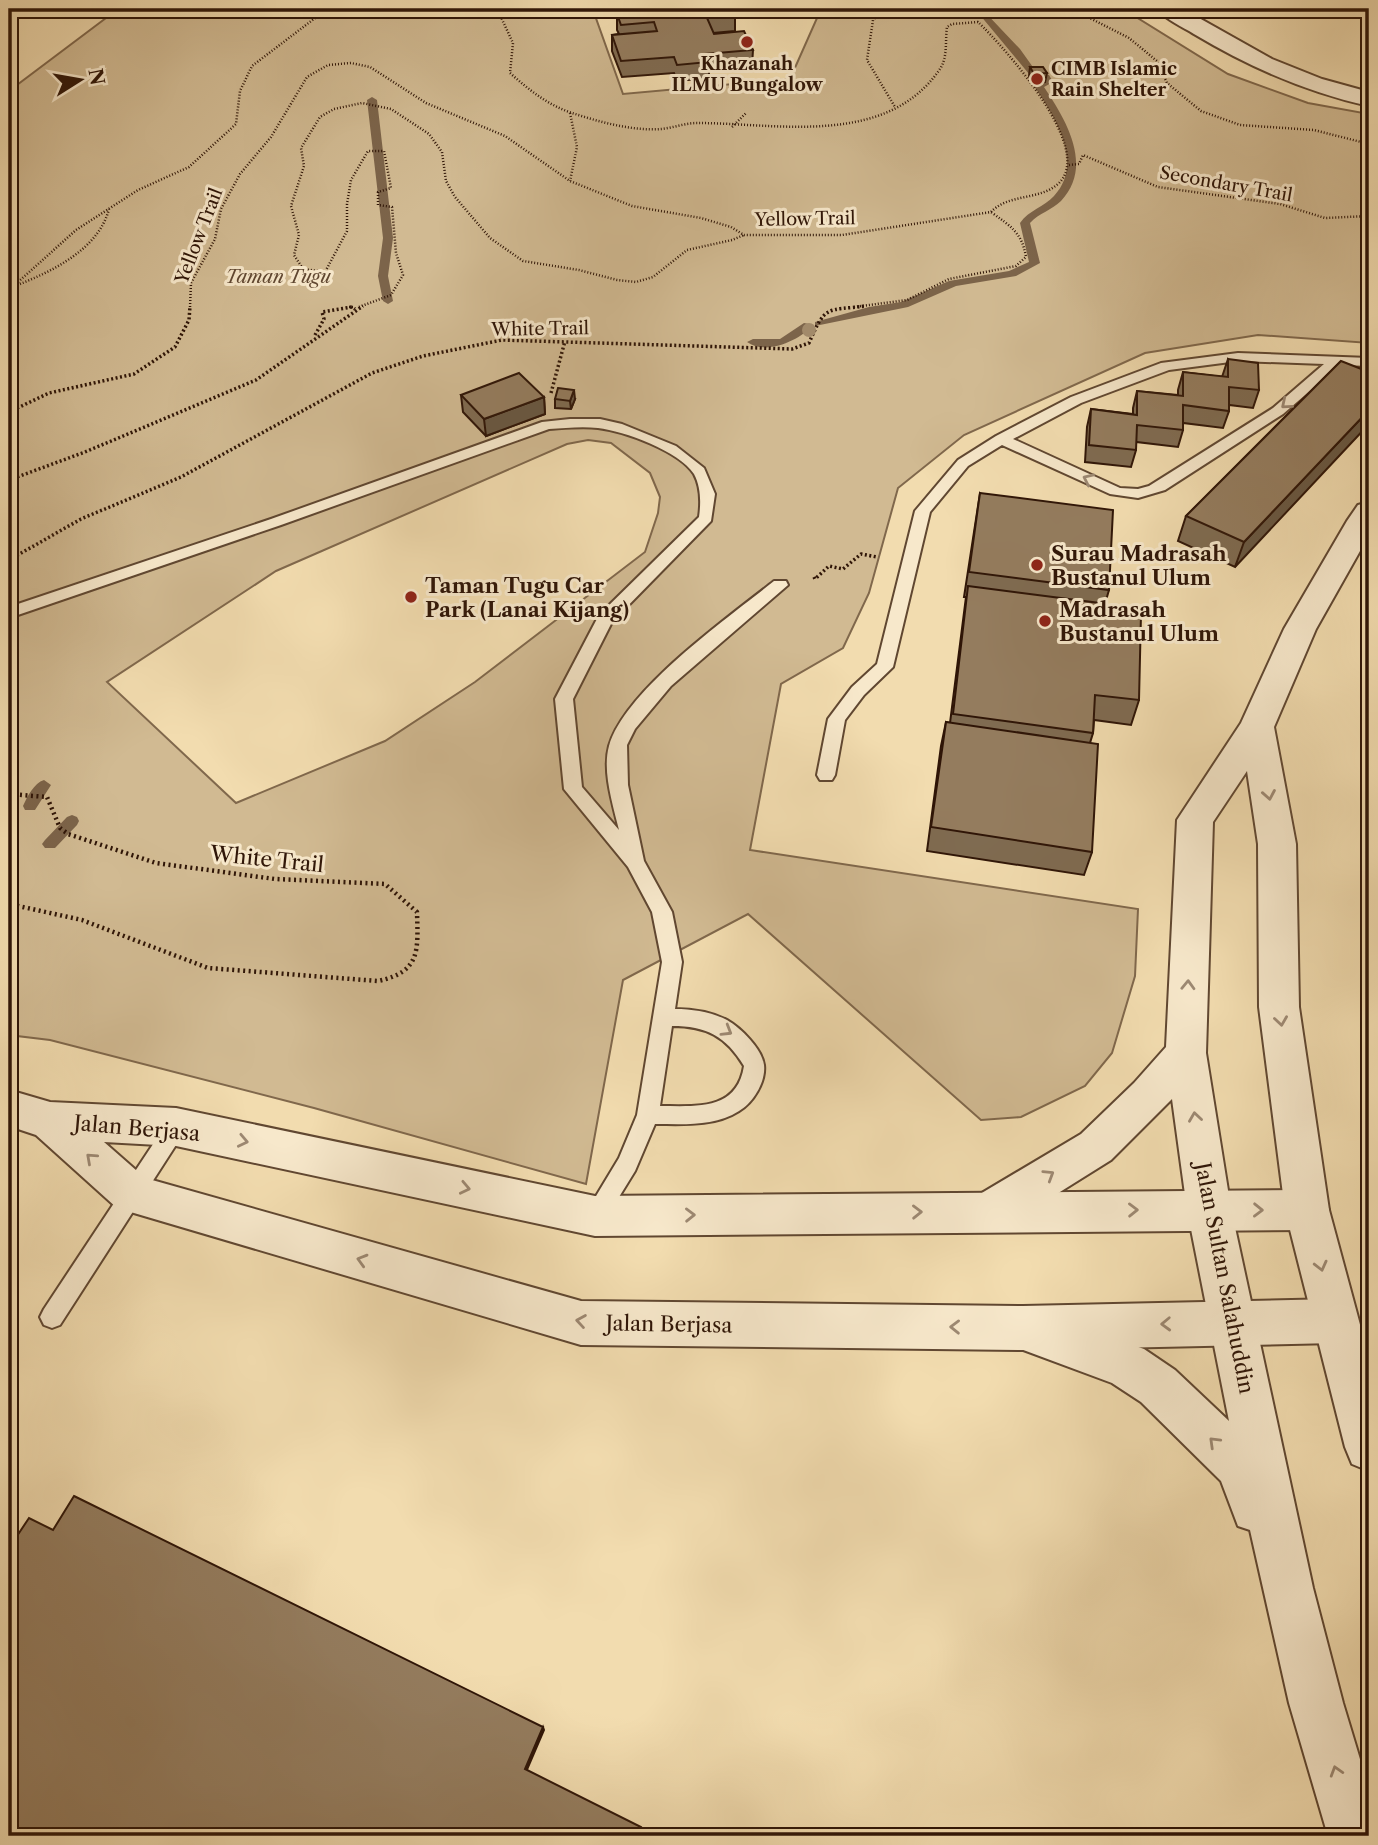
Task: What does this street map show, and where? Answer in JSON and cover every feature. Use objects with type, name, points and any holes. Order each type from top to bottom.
[{"type":"street","points":[[1169,9],[1225,44],[1278,72],[1332,91],[1369,99]]},
{"type":"street","name":"Jalan Sultan Salahuddin","points":[[1356,1836],[1315,1703],[1287,1588],[1209,1209],[1186,1053],[1195,820],[1257,727],[1300,629],[1369,512]]},
{"type":"street","points":[[1257,727],[1277,844],[1279,1007],[1307,1210],[1369,1447]]},
{"type":"street","points":[[991,1211],[1096,1147],[1149,1096],[1186,1053]]},
{"type":"street","name":"Jalan Berjasa","points":[[9,1108],[50,1121],[176,1127],[595,1216],[1307,1210]]},
{"type":"street","name":"Jalan Berjasa","points":[[50,1121],[132,1194],[582,1323],[1023,1328],[1335,1321]]},
{"type":"street","points":[[1023,1328],[1127,1366],[1148,1379],[1239,1465],[1287,1588]]},
{"type":"lane","points":[[826,775],[837,719],[858,691],[885,667],[923,511],[963,463],[1001,439],[1076,400],[1166,366],[1238,357],[1369,362]]},
{"type":"lane","points":[[1001,439],[1115,491],[1130,495],[1147,492],[1160,487],[1278,411],[1338,360]]},
{"type":"lane","points":[[9,613],[547,425],[574,422],[608,425],[680,454],[699,471],[709,498],[706,518],[606,619],[564,699],[573,789],[635,862],[662,912],[672,962],[648,1115],[627,1164],[595,1216]]},
{"type":"lane","points":[[635,862],[620,789],[618,746],[643,705],[713,639],[780,585]]},
{"type":"lane","points":[[648,1115],[712,1113],[736,1102],[749,1087],[754,1065],[742,1042],[727,1028],[695,1017],[662,1017]]},
{"type":"lane","points":[[52,1317],[176,1127]]},
{"type":"path","name":"Yellow Trail","points":[[18,285],[43,257],[76,230],[138,190],[189,167],[236,124],[240,91],[253,66],[327,9]]},
{"type":"path","points":[[485,9],[499,13],[513,43],[510,73],[536,96],[570,113],[639,128],[659,129],[695,123],[782,128],[859,121],[895,107],[918,93],[943,66],[947,27],[952,24],[978,22],[1017,63],[1031,83],[1064,145],[1069,165]]},
{"type":"path","points":[[883,9],[873,20],[867,60],[895,107]]},
{"type":"path","points":[[1072,9],[1129,38],[1157,61],[1167,83],[1201,111],[1240,125],[1314,130],[1369,144]]},
{"type":"path","name":"Yellow Trail","points":[[9,412],[49,393],[134,374],[175,347],[189,320],[191,283],[215,239],[220,209],[240,174],[271,137],[307,77],[328,65],[351,63],[370,66],[426,103],[505,136],[570,181],[632,206],[701,218],[732,227],[744,235],[842,235],[991,212],[998,205],[1050,190],[1061,183],[1069,165]]},
{"type":"path","points":[[9,480],[85,452],[256,380],[355,309],[391,295],[402,275],[396,253],[392,207],[378,205],[378,192],[391,188],[384,151],[368,151],[351,180],[347,231],[324,272],[303,269],[294,255],[299,235],[291,206],[304,166],[300,148],[318,117],[340,107],[377,103],[407,114],[445,153],[446,182],[468,213],[500,247],[520,261],[573,268],[604,279],[633,282],[649,279],[677,254],[694,247],[732,242],[744,235]]},
{"type":"path","points":[[9,116],[12,110]]},
{"type":"path","points":[[570,113],[577,147],[570,181]]},
{"type":"path","points":[[731,127],[746,113]]},
{"type":"path","name":"Secondary Trail","points":[[1069,165],[1079,164],[1083,155],[1158,187],[1280,204],[1325,218],[1369,216]]},
{"type":"path","name":"Yellow Trail","points":[[9,290],[39,276],[87,244],[103,229],[109,208]]},
{"type":"path","name":"White Trail","points":[[9,561],[81,519],[181,477],[372,373],[423,356],[502,340],[792,349],[809,343],[819,316],[828,311],[907,300],[949,279],[1016,266],[1026,257],[1024,239],[1018,229],[991,212]]},
{"type":"path","points":[[315,336],[324,319],[322,312],[352,307],[355,309]]},
{"type":"path","points":[[547,425],[549,401],[565,341]]},
{"type":"path","points":[[780,585],[804,570],[816,579],[829,566],[843,569],[862,554],[909,562]]},
{"type":"path","name":"White Trail","points":[[9,794],[29,793],[47,797],[60,828],[68,834],[156,863],[275,879],[385,884],[417,912],[418,952],[411,966],[395,979],[378,981],[208,968],[82,920],[9,904]]},
{"type":"green space","name":"Taman Tugu","points":[[118,9],[593,10],[623,94],[790,79],[821,9],[1123,9],[1228,74],[1308,103],[1369,114],[1369,343],[1258,335],[1145,353],[964,435],[898,488],[869,593],[843,648],[781,684],[750,850],[1138,909],[1135,976],[1112,1053],[1085,1086],[1021,1117],[981,1120],[748,914],[623,980],[586,1184],[314,1108],[50,1040],[9,1035],[9,91]],"holes":[[[588,440],[611,443],[650,473],[660,497],[658,513],[645,552],[475,682],[385,741],[236,803],[107,682],[276,571],[567,444]]]},
{"type":"building","points":[[677,9],[732,9],[735,16],[707,18],[714,34],[744,31],[753,50],[706,54],[709,62],[677,65],[674,57],[621,61],[612,35],[657,31],[654,22],[621,25],[617,14]]},
{"type":"building","points":[[1030,67],[1043,67],[1047,73],[1034,74]]},
{"type":"building","points":[[1228,359],[1258,363],[1259,390],[1229,387],[1229,411],[1183,405],[1183,430],[1137,425],[1136,450],[1089,445],[1091,409],[1137,415],[1137,391],[1183,396],[1183,372],[1228,377]]},
{"type":"building","points":[[1341,361],[1369,372],[1369,410],[1244,542],[1186,516]]},
{"type":"building","points":[[519,373],[544,397],[484,419],[461,395]]},
{"type":"building","points":[[558,388],[574,390],[570,401],[555,399]]},
{"type":"building","name":"Surau Madrasah Bustanul Ulum","points":[[980,493],[1113,510],[1109,590],[969,572]]},
{"type":"building","points":[[968,586],[1107,604],[1107,610],[1141,614],[1139,700],[1095,695],[1093,733],[953,714]]},
{"type":"building","points":[[946,722],[1098,744],[1092,852],[931,827]]},
{"type":"building","points":[[74,1496],[543,1727],[525,1769],[641,1827],[638,1836],[9,1836],[9,1548],[29,1518],[53,1530]]},
{"type":"waterway","points":[[819,324],[869,310],[904,305],[953,283],[1012,274],[1035,263],[1025,223],[1028,218],[1059,197],[1068,184],[1072,155],[1055,111],[1039,86],[1048,82],[1046,77],[1032,72],[1017,51],[978,10]]},
{"type":"waterway","points":[[372,100],[388,238],[383,276],[388,301]]},
{"type":"waterway","points":[[753,342],[783,342],[808,325]]},
{"type":"waterway","points":[[30,806],[44,785]]},
{"type":"waterway","points":[[50,844],[72,821]]},
{"type":"place","name":"Khazanah ILMU Bungalow","points":[[747,42]]},
{"type":"place","name":"CIMB Islamic Rain Shelter","points":[[1037,79]]},
{"type":"place","name":"Surau Madrasah Bustanul Ulum","points":[[1037,565]]},
{"type":"place","name":"Taman Tugu Car Park (Lanai Kijang)","points":[[411,597]]},
{"type":"place","name":"Madrasah Bustanul Ulum","points":[[1045,621]]}]
